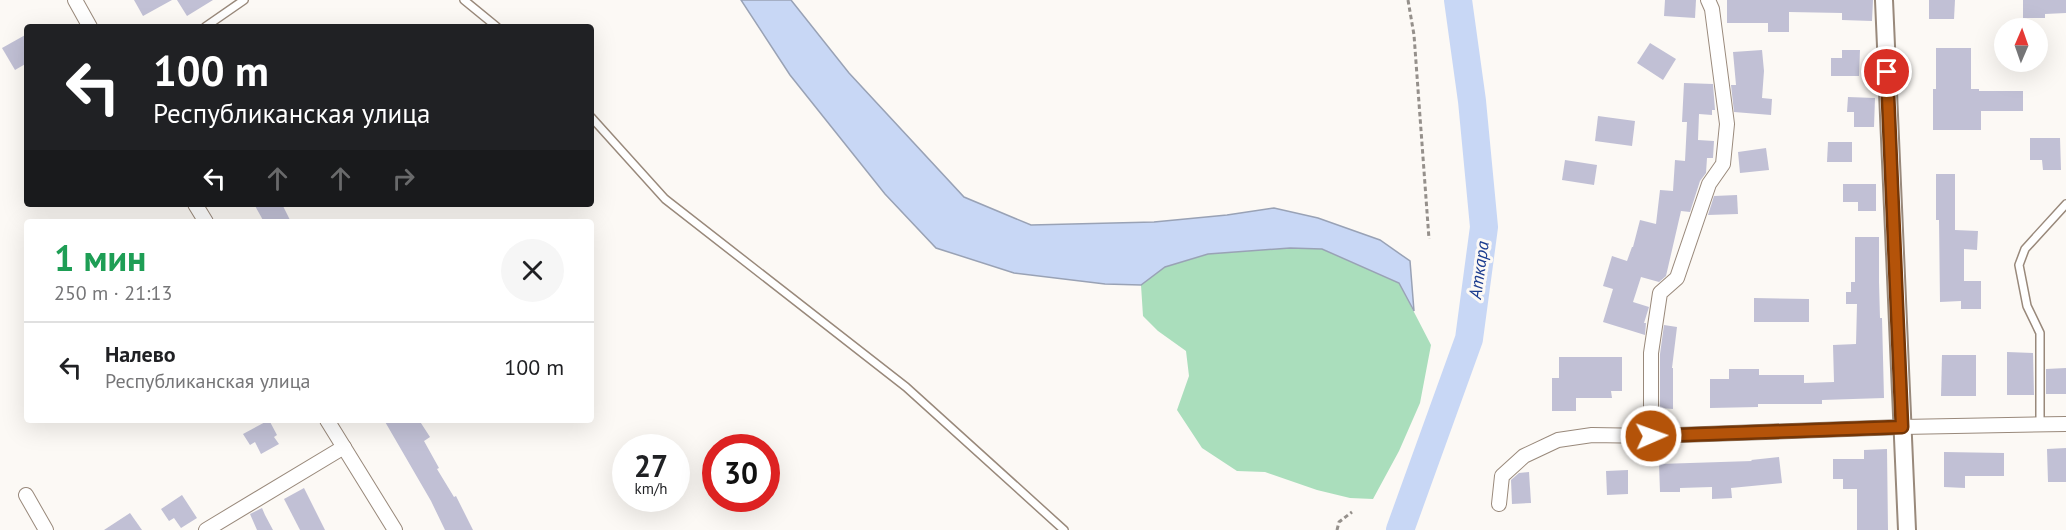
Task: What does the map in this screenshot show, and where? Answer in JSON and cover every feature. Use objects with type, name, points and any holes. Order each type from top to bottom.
[{"type":"street","points":[[75,0],[88,24]]},
{"type":"street","points":[[1651,436],[1651,353],[1660,293],[1677,278],[1709,184],[1723,164],[1727,124],[1712,9],[1708,0]]},
{"type":"street","points":[[1884,0],[1907,530]]},
{"type":"street","points":[[329,423],[394,530]]},
{"type":"street","points":[[1499,504],[1502,476],[1524,456],[1558,440],[1592,435],[1651,436],[2066,424]]},
{"type":"street","points":[[206,530],[344,447]]},
{"type":"street","points":[[26,495],[46,530]]},
{"type":"lane","points":[[209,24],[244,0]]},
{"type":"lane","points":[[464,0],[492,24]]},
{"type":"lane","points":[[594,120],[665,199],[906,387],[1064,530]]},
{"type":"lane","points":[[2040,425],[2040,333],[2027,306],[2019,264],[2025,249],[2066,204]]},
{"type":"path","points":[[1408,0],[1414,35],[1429,239]]},
{"type":"path","points":[[1337,530],[1339,522],[1352,512]]},
{"type":"green space","points":[[1290,248],[1322,249],[1399,283],[1431,345],[1420,403],[1399,451],[1373,499],[1350,498],[1317,490],[1265,472],[1237,471],[1202,448],[1177,410],[1189,376],[1186,351],[1158,331],[1143,316],[1141,285],[1165,267],[1208,254]]},
{"type":"water","points":[[741,0],[791,0],[849,73],[964,197],[1031,225],[1154,222],[1274,208],[1318,218],[1380,240],[1410,261],[1414,311],[1399,283],[1322,249],[1290,248],[1208,254],[1165,267],[1141,285],[1105,284],[1014,273],[936,248],[885,194],[790,75]]},
{"type":"building","points":[[134,0],[172,0],[143,16]]},
{"type":"building","points":[[177,0],[213,0],[187,16]]},
{"type":"building","points":[[1665,0],[1696,0],[1695,18],[1664,16]]},
{"type":"building","points":[[1727,0],[1873,0],[1872,21],[1842,20],[1842,13],[1789,12],[1789,32],[1768,32],[1768,23],[1727,23]]},
{"type":"building","points":[[1929,0],[1955,0],[1954,19],[1929,19]]},
{"type":"building","points":[[2023,0],[2066,0],[2066,13],[2045,14],[2045,18],[2023,18]]},
{"type":"building","points":[[24,36],[24,65],[15,70],[2,48]]},
{"type":"building","points":[[1650,43],[1676,59],[1663,80],[1637,63]]},
{"type":"building","points":[[1936,48],[1971,48],[1971,89],[2023,91],[2023,111],[1981,111],[1981,130],[1933,130]]},
{"type":"building","points":[[1762,50],[1764,71],[1762,98],[1772,99],[1771,115],[1734,112],[1731,85],[1736,85],[1733,52]]},
{"type":"building","points":[[1842,50],[1860,50],[1859,76],[1831,76],[1831,58],[1842,58]]},
{"type":"building","points":[[1684,83],[1713,84],[1715,110],[1712,110],[1712,115],[1699,114],[1698,140],[1714,141],[1713,158],[1707,158],[1706,173],[1700,181],[1690,212],[1681,211],[1666,276],[1659,282],[1641,277],[1633,302],[1649,307],[1644,323],[1646,323],[1645,335],[1603,322],[1613,289],[1603,286],[1612,256],[1627,261],[1640,220],[1656,224],[1660,190],[1673,191],[1675,160],[1685,161],[1687,122],[1682,122]]},
{"type":"building","points":[[1848,97],[1875,98],[1874,127],[1854,127],[1854,112],[1847,112]]},
{"type":"building","points":[[1598,116],[1635,121],[1632,146],[1595,141]]},
{"type":"building","points":[[2030,138],[2060,138],[2061,170],[2043,170],[2042,160],[2030,160]]},
{"type":"building","points":[[1828,142],[1852,142],[1852,162],[1827,162]]},
{"type":"building","points":[[1766,148],[1769,170],[1740,173],[1738,152]]},
{"type":"building","points":[[1565,160],[1597,165],[1594,185],[1562,180]]},
{"type":"building","points":[[1936,174],[1955,174],[1955,230],[1978,231],[1977,250],[1964,249],[1964,281],[1981,281],[1981,309],[1961,309],[1961,301],[1940,302]]},
{"type":"building","points":[[1843,184],[1876,184],[1876,211],[1858,211],[1858,202],[1843,202]]},
{"type":"building","points":[[1737,195],[1738,214],[1708,215],[1714,196]]},
{"type":"building","points":[[256,207],[284,207],[290,219],[262,219]]},
{"type":"building","points":[[1855,237],[1879,237],[1884,398],[1822,400],[1822,404],[1758,404],[1758,407],[1710,408],[1710,379],[1729,379],[1729,369],[1759,369],[1759,375],[1804,375],[1804,383],[1834,382],[1833,345],[1856,344],[1857,304],[1846,304],[1846,292],[1851,292],[1851,282],[1855,282]]},
{"type":"building","points":[[1754,298],[1809,299],[1809,322],[1754,322]]},
{"type":"building","points":[[1664,325],[1677,327],[1672,368],[1673,409],[1660,408],[1660,354]]},
{"type":"building","points":[[2007,352],[2033,353],[2034,395],[2007,395]]},
{"type":"building","points":[[1942,355],[1976,355],[1976,396],[1941,396]]},
{"type":"building","points":[[1559,357],[1622,357],[1622,391],[1611,391],[1612,398],[1576,398],[1576,411],[1552,411],[1552,378],[1559,378]]},
{"type":"building","points":[[2066,368],[2066,394],[2046,394],[2046,369]]},
{"type":"building","points":[[263,423],[271,423],[277,435],[274,437],[279,444],[261,454],[255,442],[250,445],[243,434]]},
{"type":"building","points":[[386,423],[421,423],[430,437],[424,441],[439,468],[437,469],[454,497],[456,496],[473,530],[445,530],[431,501]]},
{"type":"building","points":[[2066,448],[2066,482],[2048,482],[2047,449]]},
{"type":"building","points":[[1887,449],[1888,530],[1857,530],[1857,489],[1843,489],[1843,479],[1833,479],[1833,459],[1864,459],[1864,450]]},
{"type":"building","points":[[1944,452],[2004,453],[2004,476],[1965,476],[1965,488],[1944,487]]},
{"type":"building","points":[[1779,457],[1782,483],[1731,488],[1732,498],[1712,499],[1712,487],[1680,488],[1680,492],[1660,492],[1659,464],[1752,461]]},
{"type":"building","points":[[1628,470],[1628,494],[1607,495],[1606,471]]},
{"type":"building","points":[[1529,472],[1531,503],[1512,504],[1511,480],[1519,473]]},
{"type":"building","points":[[304,488],[325,530],[300,530],[284,499]]},
{"type":"building","points":[[182,495],[197,518],[181,528],[174,518],[169,521],[161,509]]},
{"type":"building","points":[[262,508],[273,530],[257,530],[250,514]]},
{"type":"building","points":[[130,513],[142,530],[104,530]]},
{"type":"waterway","name":"Аткара","points":[[1400,530],[1469,339],[1484,227],[1472,101],[1458,0]]},
{"type":"route","points":[[1651,436],[1902,427],[1887,72]]}]
